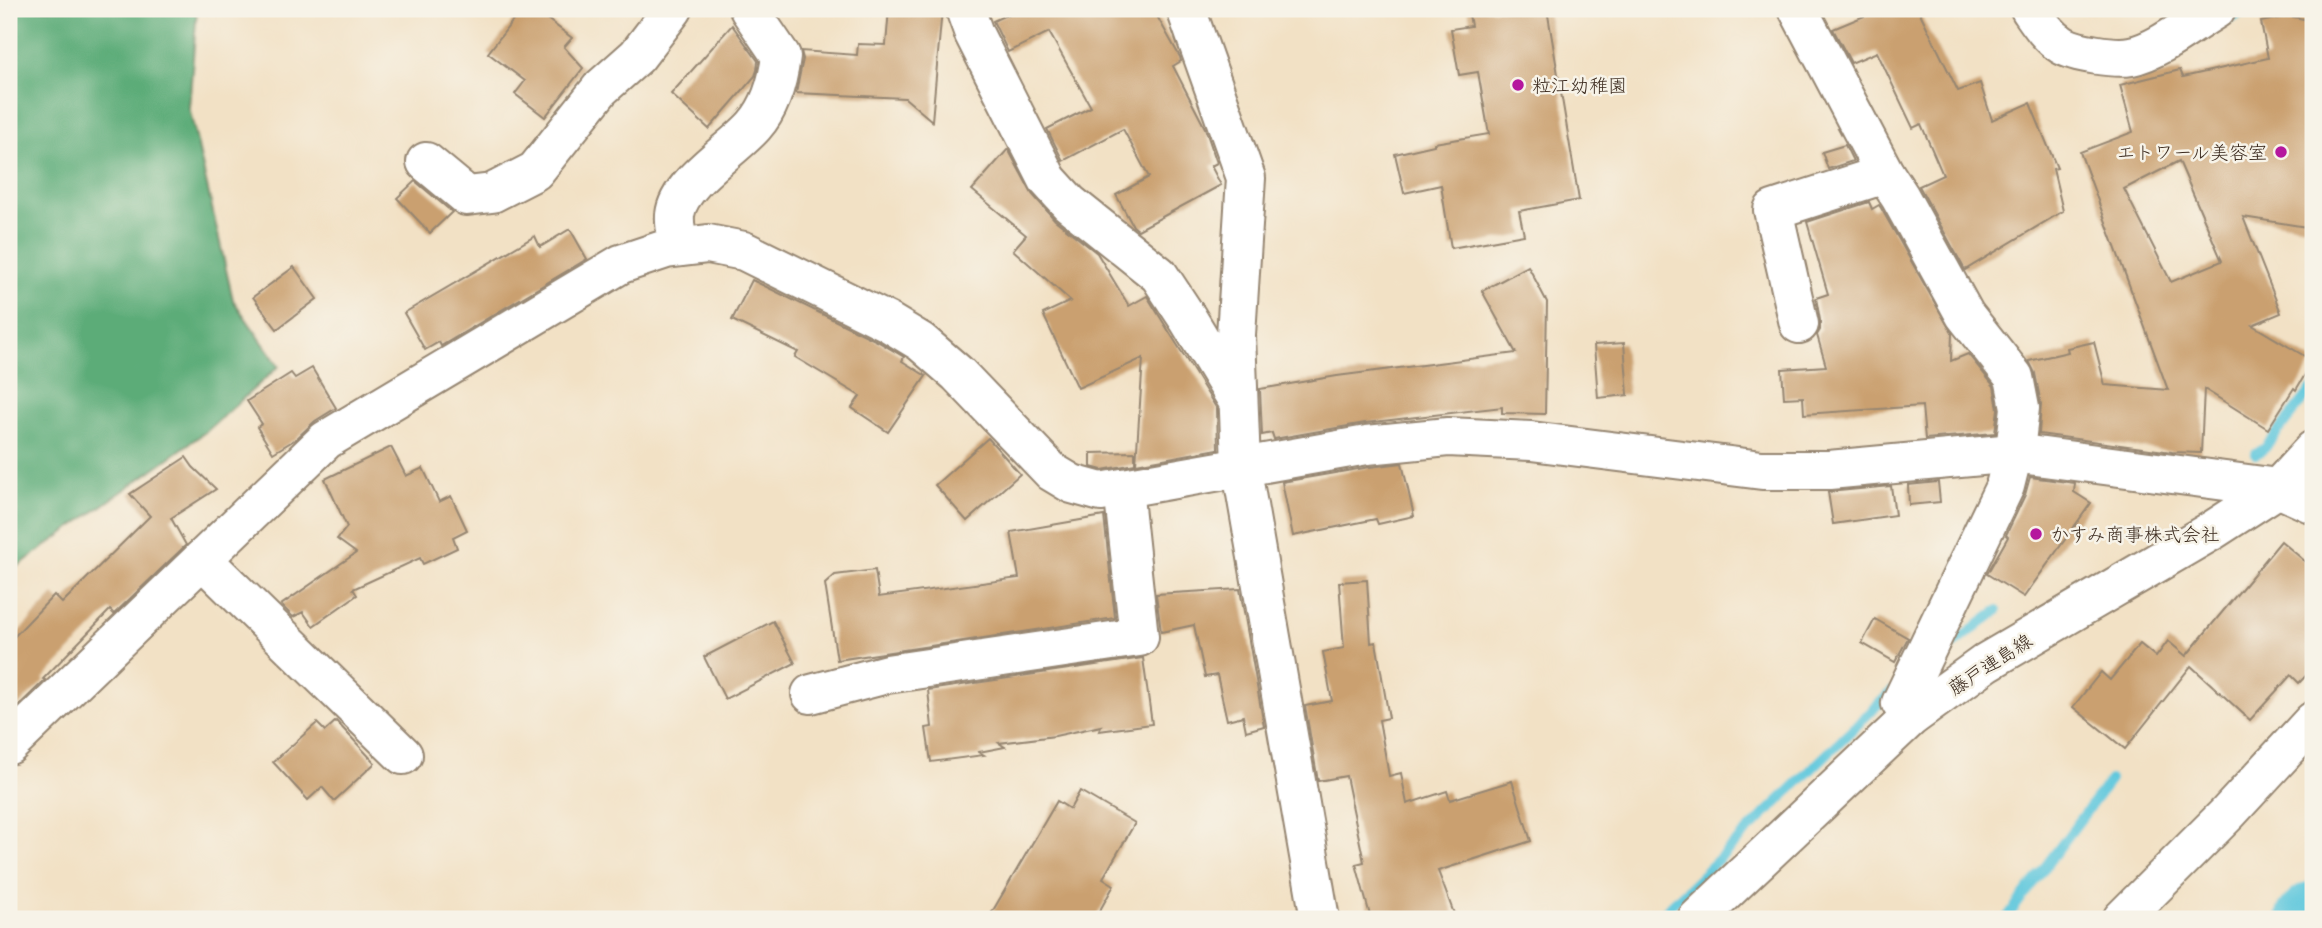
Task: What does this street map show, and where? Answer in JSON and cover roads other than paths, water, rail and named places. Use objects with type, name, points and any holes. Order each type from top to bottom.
[{"type":"street","points":[[426,162],[467,196],[492,193],[535,171],[601,88],[636,56],[673,9]]},
{"type":"street","points":[[679,247],[675,214],[684,192],[755,125],[769,102],[779,77],[781,56],[749,9]]},
{"type":"street","points":[[965,9],[974,34],[1048,180],[1069,203],[1159,275],[1239,404]]},
{"type":"street","points":[[1186,9],[1246,178],[1236,335],[1241,465],[1320,919]]},
{"type":"street","points":[[1798,9],[1885,174],[1965,315],[2014,377],[2020,408],[2014,453],[2005,486],[1901,703],[1911,717]]},
{"type":"street","points":[[2031,9],[2044,30],[2064,46],[2102,55],[2131,56],[2157,45],[2216,9]]},
{"type":"street","points":[[1799,324],[1773,210],[1885,174]]},
{"type":"street","points":[[9,746],[326,440],[621,264],[679,247],[708,244],[744,251],[888,322],[921,342],[958,374],[1052,472],[1072,484],[1101,492],[1241,465],[1367,445],[1448,437],[1531,441],[1762,470],[1829,470],[2014,453],[2278,488],[2313,504]]},
{"type":"street","name":"藤戸連島線","points":[[1697,919],[1911,717],[1987,662],[2213,530],[2278,488],[2313,450]]},
{"type":"street","points":[[811,694],[887,674],[1139,637],[1123,488]]},
{"type":"street","points":[[202,559],[403,755]]},
{"type":"street","points":[[2122,919],[2228,813],[2313,721]]},
{"type":"waterway","points":[[2223,22],[2251,9]]},
{"type":"waterway","points":[[2256,454],[2265,448],[2313,388]]},
{"type":"waterway","points":[[1939,655],[1997,611]]},
{"type":"waterway","points":[[1657,919],[1891,692]]},
{"type":"waterway","points":[[2006,919],[2110,780]]},
{"type":"waterway","points":[[2308,919],[2313,914]]},
{"type":"place","name":"粒江幼稚園","points":[[1518,85]]},
{"type":"place","name":"エトワール美容室","points":[[2281,152]]},
{"type":"place","name":"かすみ商事株式会社","points":[[2036,534]]}]
